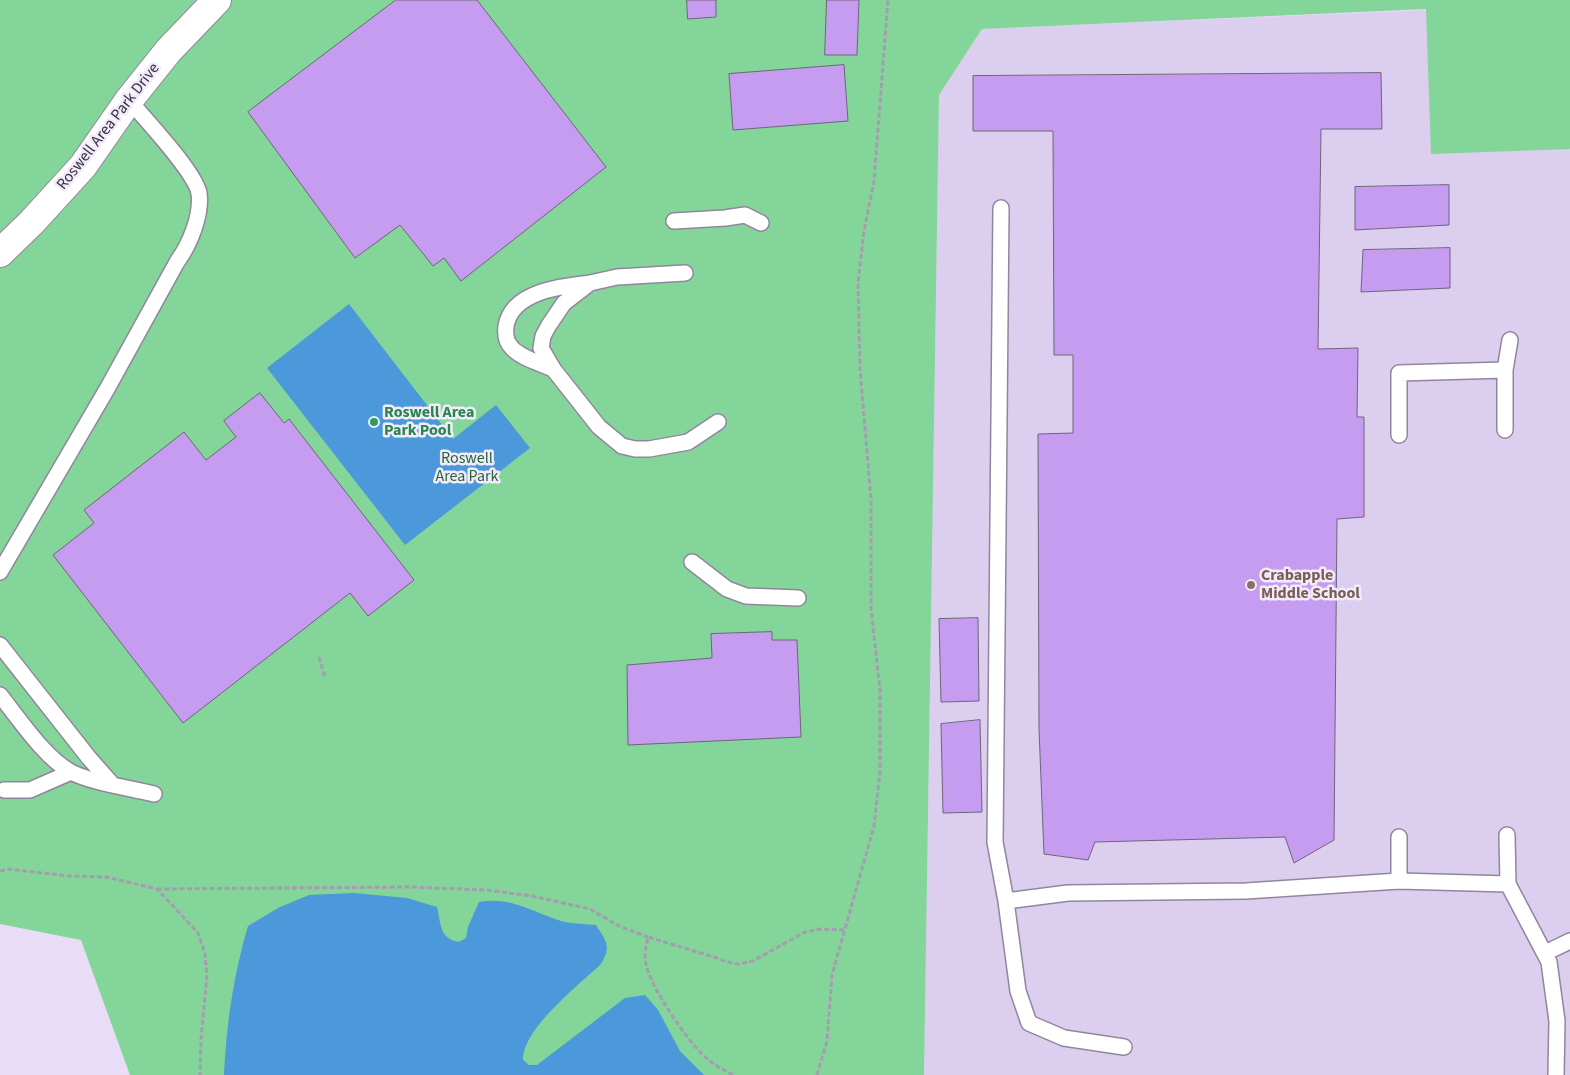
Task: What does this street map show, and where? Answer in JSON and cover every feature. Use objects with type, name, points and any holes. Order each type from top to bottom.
[{"type":"street","name":"Roswell Area Park Drive","points":[[0,252],[32,222],[83,166],[129,100],[169,50],[217,0]]},
{"type":"lane","points":[[0,572],[107,389],[177,262],[187,248],[198,212],[199,192],[192,176],[129,100]]},
{"type":"lane","points":[[1001,208],[995,842],[1006,901],[1018,991],[1029,1023],[1064,1038],[1124,1047]]},
{"type":"lane","points":[[674,221],[745,216],[761,223]]},
{"type":"lane","points":[[554,370],[518,353],[512,349],[507,341],[508,319],[523,300],[557,287],[617,277],[685,272]]},
{"type":"lane","points":[[590,283],[564,304],[543,336],[541,348],[554,370],[600,427],[622,446],[649,449],[688,442],[718,422]]},
{"type":"lane","points":[[1505,430],[1505,370],[1510,340]]},
{"type":"lane","points":[[1399,435],[1399,373],[1505,370]]},
{"type":"lane","points":[[692,562],[728,589],[746,596],[798,598]]},
{"type":"lane","points":[[0,645],[89,758],[112,784]]},
{"type":"lane","points":[[0,696],[48,754],[71,772],[154,794]]},
{"type":"lane","points":[[4,790],[30,790],[71,772]]},
{"type":"lane","points":[[1508,835],[1508,884],[1549,962],[1557,1021],[1556,1075]]},
{"type":"lane","points":[[1399,838],[1399,881]]},
{"type":"lane","points":[[1006,901],[1068,893],[1246,891],[1399,881],[1508,884]]},
{"type":"lane","points":[[1545,953],[1570,941]]},
{"type":"path","points":[[817,1075],[827,1042],[832,975],[874,826],[880,772],[880,690],[871,609],[871,499],[860,369],[858,283],[864,231],[874,181],[888,0]]},
{"type":"path","points":[[318,657],[325,678]]},
{"type":"path","points":[[0,871],[8,869],[68,876],[106,877],[157,889],[409,887],[487,890],[532,896],[590,909],[619,926],[648,937],[738,964],[753,961],[805,932],[826,929],[844,930]]},
{"type":"path","points":[[157,889],[198,933],[205,954],[207,976],[200,1039],[200,1075]]},
{"type":"path","points":[[648,937],[645,953],[646,964],[650,978],[663,1002],[703,1055],[721,1069],[733,1075]]},
{"type":"shaded area","name":"Crabapple Middle School","points":[[1570,4],[1570,1075],[924,1075],[939,95],[982,29]]},
{"type":"green space","name":"Roswell Area Park","points":[[0,0],[1570,0],[1570,149],[1431,154],[1426,9],[982,29],[939,95],[924,1075],[130,1075],[81,940],[0,924]]},
{"type":"water","name":"Roswell Area Park Pool","points":[[349,304],[453,439],[496,405],[530,448],[405,545],[267,368]]},
{"type":"water","points":[[354,893],[407,898],[437,907],[444,934],[448,938],[459,942],[466,938],[468,927],[479,902],[501,901],[521,906],[561,921],[596,925],[603,935],[607,948],[601,964],[542,1021],[532,1034],[525,1048],[523,1060],[529,1065],[537,1065],[625,998],[645,995],[658,1010],[680,1051],[704,1075],[224,1075],[232,999],[248,926],[278,908],[309,895]]},
{"type":"building","points":[[396,0],[477,0],[606,167],[461,281],[444,258],[433,266],[400,225],[355,258],[248,112]]},
{"type":"building","points":[[687,0],[716,0],[716,17],[688,19]]},
{"type":"building","points":[[827,0],[859,0],[857,55],[825,55]]},
{"type":"building","points":[[844,65],[848,121],[733,130],[729,74]]},
{"type":"building","points":[[1381,73],[1382,129],[1321,129],[1318,349],[1358,348],[1357,417],[1364,417],[1364,517],[1337,519],[1334,840],[1294,863],[1285,837],[1095,842],[1088,860],[1044,854],[1039,729],[1038,434],[1073,433],[1073,355],[1054,355],[1053,131],[973,131],[973,76]]},
{"type":"building","points":[[1449,185],[1449,225],[1355,230],[1355,187]]},
{"type":"building","points":[[1450,248],[1450,288],[1361,292],[1363,250]]},
{"type":"building","points":[[260,393],[284,423],[289,419],[414,580],[368,616],[350,593],[183,723],[53,555],[94,523],[84,510],[184,432],[206,460],[236,437],[224,421]]},
{"type":"building","points":[[978,618],[979,701],[941,702],[939,619]]},
{"type":"building","points":[[772,632],[772,640],[797,640],[801,737],[628,745],[627,665],[712,658],[711,634]]},
{"type":"building","points":[[980,720],[982,812],[943,813],[941,724]]},
{"type":"place","name":"Roswell Area Park Pool","points":[[374,422]]},
{"type":"place","name":"Crabapple Middle School","points":[[1251,585]]}]
